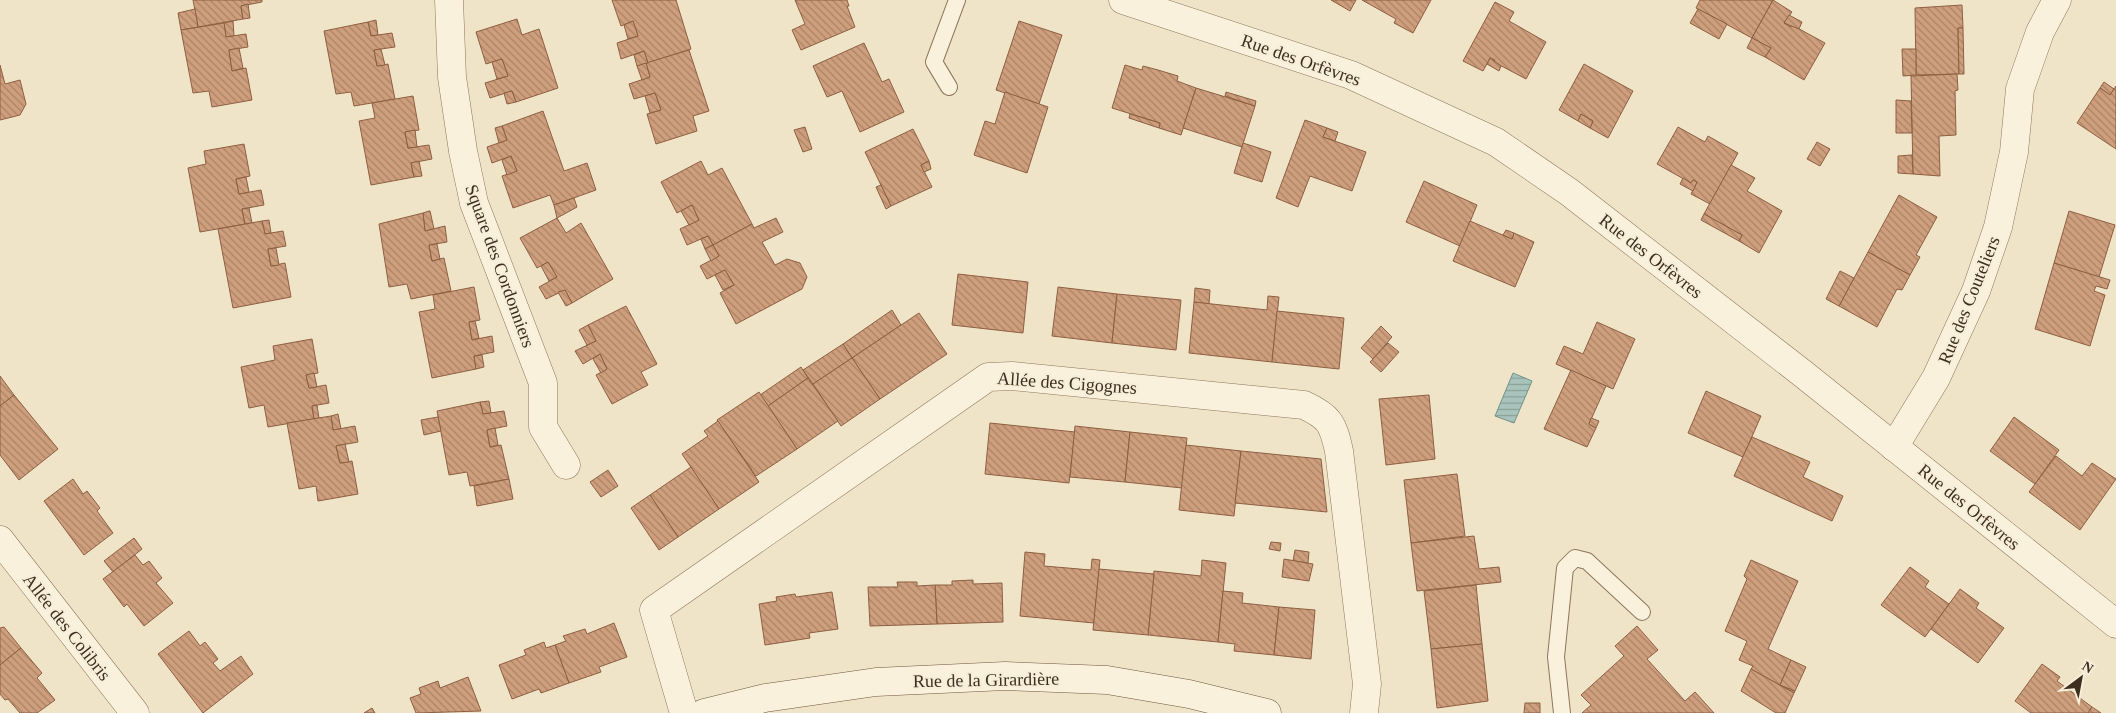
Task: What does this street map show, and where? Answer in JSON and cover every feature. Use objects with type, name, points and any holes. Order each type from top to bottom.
[{"type":"street","name":"Square des Cordonniers","points":[[449,0],[452,77],[462,151],[474,203],[543,383],[543,427],[566,464]]},
{"type":"street","name":"Rue des Orfèvres","points":[[1123,0],[1352,76],[1496,142],[1569,192],[2116,624]]},
{"type":"street","name":"Rue des Couteliers","points":[[1894,447],[1936,378],[1976,291],[1998,227],[2014,152],[2020,89],[2040,32],[2057,0]]},
{"type":"street","name":"Allée des Cigognes","points":[[684,713],[654,610],[988,378],[1012,376],[1304,405],[1318,411],[1333,426],[1340,451],[1367,684],[1364,713]]},
{"type":"street","name":"Allée des Colibris","points":[[0,540],[135,713]]},
{"type":"street","name":"Rue de la Girardière","points":[[704,713],[764,698],[876,682],[1005,676],[1107,680],[1189,694],[1267,713]]},
{"type":"lane","points":[[949,87],[934,62],[957,0]]},
{"type":"lane","points":[[1562,713],[1556,657],[1565,568],[1575,558],[1587,561],[1642,612]]},
{"type":"water","points":[[1513,373],[1532,381],[1514,423],[1495,416]]},
{"type":"building","points":[[193,0],[262,0],[262,2],[241,6],[243,19],[198,27]]},
{"type":"building","points":[[612,0],[676,0],[691,49],[648,63],[644,51],[621,59],[617,43],[638,36],[633,21],[621,26]]},
{"type":"building","points":[[795,0],[847,0],[849,6],[847,6],[855,27],[801,50],[792,30],[805,24]]},
{"type":"building","points":[[1331,0],[1356,0],[1350,11]]},
{"type":"building","points":[[1362,0],[1431,0],[1413,33],[1394,23],[1396,19]]},
{"type":"building","points":[[1700,0],[1773,0],[1752,38],[1696,8]]},
{"type":"building","points":[[1773,0],[1792,12],[1784,23],[1791,27],[1792,25],[1825,43],[1804,80],[1765,57],[1771,48],[1752,38]]},
{"type":"building","points":[[1495,2],[1514,12],[1509,21],[1546,42],[1526,79],[1490,58],[1483,71],[1463,61]]},
{"type":"building","points":[[248,4],[250,18],[243,19],[241,6]]},
{"type":"building","points":[[1962,5],[1963,28],[1958,28],[1959,74],[1916,75],[1915,8]]},
{"type":"building","points":[[195,9],[198,27],[181,30],[178,13]]},
{"type":"building","points":[[1698,9],[1727,24],[1719,39],[1690,23]]},
{"type":"building","points":[[1789,15],[1802,22],[1799,29],[1784,23]]},
{"type":"building","points":[[517,19],[522,35],[539,29],[558,88],[516,102],[512,91],[490,98],[485,83],[508,76],[502,59],[486,64],[476,32]]},
{"type":"building","points":[[376,20],[378,35],[371,36],[368,22]]},
{"type":"building","points":[[233,21],[234,36],[226,37],[224,23]]},
{"type":"building","points":[[633,21],[638,36],[628,39],[624,25]]},
{"type":"building","points":[[1019,21],[1062,35],[1039,104],[996,90]]},
{"type":"building","points":[[368,22],[371,36],[392,33],[395,47],[374,50],[377,66],[388,64],[395,99],[354,106],[351,92],[336,94],[324,31]]},
{"type":"building","points":[[224,23],[226,37],[246,34],[248,47],[229,50],[232,71],[246,68],[252,100],[212,107],[209,91],[193,93],[181,30]]},
{"type":"building","points":[[1958,28],[1963,28],[1964,74],[1959,74]]},
{"type":"building","points":[[1752,38],[1771,48],[1765,57],[1747,48]]},
{"type":"building","points":[[864,43],[882,82],[889,79],[904,112],[860,132],[842,91],[827,97],[813,66]]},
{"type":"building","points":[[239,48],[243,68],[232,71],[229,50]]},
{"type":"building","points":[[381,49],[385,65],[377,66],[374,50]]},
{"type":"building","points":[[1902,49],[1916,49],[1916,75],[1903,76]]},
{"type":"building","points":[[689,50],[709,111],[693,116],[697,131],[656,144],[647,114],[661,110],[655,93],[634,99],[629,84],[650,77],[646,63]]},
{"type":"building","points":[[644,51],[648,63],[637,66],[634,55]]},
{"type":"building","points":[[1490,58],[1501,66],[1499,71],[1487,64]]},
{"type":"building","points":[[502,59],[508,76],[497,79],[492,62]]},
{"type":"building","points":[[646,63],[650,77],[642,80],[637,66]]},
{"type":"building","points":[[1584,64],[1633,91],[1608,138],[1590,128],[1593,121],[1581,114],[1578,121],[1559,110]]},
{"type":"building","points":[[0,65],[5,84],[20,80],[26,104],[20,115],[0,120]]},
{"type":"building","points":[[1125,65],[1142,70],[1143,66],[1178,76],[1177,81],[1196,88],[1181,135],[1159,128],[1160,123],[1112,108]]},
{"type":"building","points":[[1957,74],[1958,90],[1955,91],[1956,135],[1939,136],[1940,176],[1913,174],[1911,76]]},
{"type":"building","points":[[2104,82],[2114,89],[2110,95],[2100,88]]},
{"type":"building","points":[[2116,86],[2116,149],[2077,123],[2100,88],[2110,95]]},
{"type":"building","points":[[1196,88],[1255,106],[1242,147],[1183,128]]},
{"type":"building","points":[[512,91],[516,102],[507,104],[504,93]]},
{"type":"building","points":[[1005,92],[1048,107],[1027,173],[974,155],[985,121],[995,124]]},
{"type":"building","points":[[1226,92],[1256,101],[1255,106],[1225,96]]},
{"type":"building","points":[[655,93],[661,110],[650,113],[645,96]]},
{"type":"building","points":[[413,96],[419,130],[405,132],[408,148],[429,145],[432,159],[411,163],[414,177],[371,185],[359,121],[375,118],[372,103]]},
{"type":"building","points":[[1896,100],[1911,101],[1912,133],[1896,133]]},
{"type":"building","points":[[543,111],[564,171],[587,163],[596,190],[554,205],[550,195],[513,208],[502,176],[517,171],[511,156],[492,163],[487,147],[507,140],[502,126]]},
{"type":"building","points":[[1130,114],[1160,123],[1159,128],[1129,118]]},
{"type":"building","points":[[1581,114],[1593,121],[1590,128],[1578,121]]},
{"type":"building","points":[[1305,120],[1327,128],[1323,137],[1366,152],[1352,191],[1310,176],[1298,207],[1276,198]]},
{"type":"building","points":[[502,126],[507,140],[499,143],[495,128]]},
{"type":"building","points":[[805,127],[812,149],[803,152],[794,130]]},
{"type":"building","points":[[1678,127],[1705,142],[1708,136],[1738,153],[1710,204],[1691,194],[1697,182],[1693,180],[1691,183],[1657,164]]},
{"type":"building","points":[[1327,128],[1338,132],[1335,141],[1323,137]]},
{"type":"building","points":[[913,129],[929,161],[921,165],[932,187],[891,206],[865,152]]},
{"type":"building","points":[[415,130],[417,147],[408,148],[405,132]]},
{"type":"building","points":[[1817,142],[1830,149],[1820,166],[1807,159]]},
{"type":"building","points":[[1243,143],[1271,152],[1262,182],[1234,173]]},
{"type":"building","points":[[244,144],[250,176],[236,179],[239,194],[261,190],[264,205],[242,209],[245,224],[200,232],[188,168],[206,164],[204,151]]},
{"type":"building","points":[[1912,155],[1913,174],[1898,173],[1898,156]]},
{"type":"building","points":[[511,156],[517,171],[507,175],[502,160]]},
{"type":"building","points":[[419,161],[422,176],[414,177],[411,163]]},
{"type":"building","points":[[701,161],[708,175],[722,168],[752,224],[713,245],[708,236],[687,245],[680,229],[699,220],[692,205],[677,213],[661,182]]},
{"type":"building","points":[[929,161],[931,169],[924,172],[921,165]]},
{"type":"building","points":[[1731,165],[1755,178],[1747,191],[1782,211],[1759,253],[1739,241],[1742,235],[1704,214]]},
{"type":"building","points":[[246,177],[249,192],[239,194],[236,179]]},
{"type":"building","points":[[1683,178],[1691,183],[1693,180],[1697,182],[1693,191],[1680,184]]},
{"type":"building","points":[[1424,181],[1477,205],[1460,246],[1406,222]]},
{"type":"building","points":[[881,185],[891,206],[886,209],[876,187]]},
{"type":"building","points":[[1899,195],[1937,217],[1916,255],[1920,257],[1910,275],[1868,252]]},
{"type":"building","points":[[574,198],[577,207],[557,218],[554,205]]},
{"type":"building","points":[[692,205],[699,220],[689,225],[681,211]]},
{"type":"building","points":[[249,208],[252,223],[245,224],[242,209]]},
{"type":"building","points":[[430,211],[434,229],[425,231],[423,213]]},
{"type":"building","points":[[2069,211],[2115,225],[2099,277],[2054,263]]},
{"type":"building","points":[[423,213],[425,231],[445,226],[447,242],[429,245],[432,261],[444,258],[451,291],[411,299],[407,284],[389,287],[379,224]]},
{"type":"building","points":[[1704,214],[1742,235],[1739,241],[1701,220]]},
{"type":"building","points":[[557,218],[566,233],[581,223],[613,279],[572,303],[565,290],[546,299],[539,287],[557,277],[548,262],[537,268],[520,238]]},
{"type":"building","points":[[776,218],[783,232],[762,242],[775,265],[787,259],[800,263],[807,277],[802,289],[736,324],[720,293],[734,285],[725,270],[707,279],[700,266],[719,256],[713,245],[752,224],[754,228]]},
{"type":"building","points":[[269,220],[271,233],[265,234],[262,221]]},
{"type":"building","points":[[262,221],[265,234],[283,231],[286,246],[268,249],[271,266],[285,263],[291,297],[233,308],[218,229]]},
{"type":"building","points":[[1470,221],[1512,239],[1514,233],[1534,242],[1515,287],[1453,261]]},
{"type":"building","points":[[1506,230],[1514,233],[1512,239],[1503,235]]},
{"type":"building","points":[[708,236],[713,245],[705,249],[701,239]]},
{"type":"building","points":[[437,244],[440,259],[432,261],[429,245]]},
{"type":"building","points":[[713,245],[719,256],[711,261],[705,249]]},
{"type":"building","points":[[276,248],[279,265],[271,266],[268,249]]},
{"type":"building","points":[[1868,252],[1910,275],[1902,290],[1897,289],[1877,327],[1839,306]]},
{"type":"building","points":[[548,262],[557,277],[549,281],[541,266]]},
{"type":"building","points":[[2054,263],[2110,280],[2107,289],[2096,286],[2094,291],[2105,295],[2090,346],[2035,329]]},
{"type":"building","points":[[725,270],[734,285],[723,290],[715,275]]},
{"type":"building","points":[[1840,271],[1854,278],[1839,306],[1826,299]]},
{"type":"building","points":[[958,274],[1028,282],[1023,333],[952,325]]},
{"type":"building","points":[[474,287],[480,320],[469,322],[472,340],[492,336],[494,352],[474,356],[476,369],[432,378],[419,312],[435,309],[433,295]]},
{"type":"building","points":[[1058,287],[1117,294],[1112,343],[1052,336]]},
{"type":"building","points":[[1195,288],[1210,290],[1209,304],[1194,302]]},
{"type":"building","points":[[565,290],[572,303],[566,306],[558,292]]},
{"type":"building","points":[[1117,294],[1181,300],[1176,350],[1112,343]]},
{"type":"building","points":[[1268,296],[1279,297],[1272,362],[1189,353],[1194,302],[1267,310]]},
{"type":"building","points":[[626,306],[657,364],[641,372],[648,385],[612,404],[596,375],[607,369],[600,354],[583,364],[575,351],[596,341],[588,325]]},
{"type":"building","points":[[892,310],[901,325],[852,358],[843,344]]},
{"type":"building","points":[[1277,311],[1344,318],[1339,369],[1272,362]]},
{"type":"building","points":[[919,313],[947,354],[880,399],[852,358]]},
{"type":"building","points":[[475,321],[479,338],[472,340],[469,322]]},
{"type":"building","points":[[1597,322],[1635,339],[1613,389],[1556,364],[1564,346],[1583,354]]},
{"type":"building","points":[[588,325],[596,341],[587,345],[579,330]]},
{"type":"building","points":[[1381,326],[1392,337],[1373,359],[1361,348]]},
{"type":"building","points":[[312,339],[318,373],[306,375],[309,388],[326,385],[329,403],[312,406],[314,419],[268,427],[264,405],[249,408],[241,367],[275,360],[273,346]]},
{"type":"building","points":[[1388,343],[1399,352],[1381,372],[1370,362]]},
{"type":"building","points":[[843,344],[852,358],[813,384],[803,370]]},
{"type":"building","points":[[600,354],[607,369],[601,373],[593,359]]},
{"type":"building","points":[[482,355],[484,367],[476,369],[474,356]]},
{"type":"building","points":[[852,358],[880,399],[841,426],[813,384]]},
{"type":"building","points":[[801,367],[808,378],[768,406],[760,395]]},
{"type":"building","points":[[1571,370],[1606,386],[1589,424],[1596,428],[1587,447],[1544,429]]},
{"type":"building","points":[[314,373],[317,387],[309,388],[306,375]]},
{"type":"building","points":[[0,376],[14,395],[0,406]]},
{"type":"building","points":[[808,378],[838,421],[797,449],[768,406]]},
{"type":"building","points":[[1706,391],[1761,416],[1743,457],[1688,433]]},
{"type":"building","points":[[759,392],[797,449],[756,476],[717,420]]},
{"type":"building","points":[[14,395],[58,449],[19,480],[0,455],[0,406]]},
{"type":"building","points":[[1429,395],[1435,459],[1386,465],[1379,399]]},
{"type":"building","points":[[489,401],[491,413],[483,414],[480,402]]},
{"type":"building","points":[[480,402],[483,414],[504,411],[507,426],[487,430],[490,447],[501,445],[509,479],[470,486],[467,472],[449,475],[437,411]]},
{"type":"building","points":[[317,405],[319,418],[314,419],[312,406]]},
{"type":"building","points":[[338,414],[341,429],[333,430],[331,416]]},
{"type":"building","points":[[331,416],[333,430],[355,426],[358,442],[336,446],[340,463],[352,461],[358,494],[318,501],[316,486],[299,489],[287,423]]},
{"type":"building","points":[[438,417],[441,431],[424,435],[421,420]]},
{"type":"building","points":[[2014,417],[2059,450],[2035,484],[1990,451]]},
{"type":"building","points":[[1591,418],[1599,421],[1596,428],[1589,424]]},
{"type":"building","points":[[718,421],[759,482],[719,509],[682,454],[708,436],[704,431]]},
{"type":"building","points":[[990,423],[1075,432],[1069,483],[985,474]]},
{"type":"building","points":[[1075,426],[1130,432],[1125,482],[1070,477]]},
{"type":"building","points":[[495,428],[498,445],[490,447],[487,430]]},
{"type":"building","points":[[1130,432],[1187,438],[1182,488],[1125,482]]},
{"type":"building","points":[[1752,437],[1810,462],[1803,477],[1843,496],[1832,521],[1734,476]]},
{"type":"building","points":[[345,444],[349,462],[340,463],[336,446]]},
{"type":"building","points":[[1186,445],[1241,451],[1234,516],[1179,510]]},
{"type":"building","points":[[1241,451],[1321,459],[1327,512],[1235,503]]},
{"type":"building","points":[[2056,456],[2082,476],[2092,463],[2116,479],[2080,530],[2029,492]]},
{"type":"building","points":[[691,467],[719,509],[678,537],[650,495]]},
{"type":"building","points":[[608,470],[618,486],[601,497],[590,482]]},
{"type":"building","points":[[1457,474],[1465,536],[1411,543],[1404,480]]},
{"type":"building","points":[[73,479],[83,494],[87,491],[100,508],[97,511],[113,533],[84,555],[44,501]]},
{"type":"building","points":[[509,479],[513,499],[477,506],[474,486]]},
{"type":"building","points":[[650,495],[678,537],[659,550],[631,508]]},
{"type":"building","points":[[1474,536],[1479,569],[1499,567],[1501,582],[1417,591],[1411,543]]},
{"type":"building","points":[[134,538],[142,549],[113,572],[104,561]]},
{"type":"building","points":[[1271,542],[1281,543],[1280,551],[1269,549]]},
{"type":"building","points":[[1295,550],[1309,552],[1308,563],[1293,561]]},
{"type":"building","points":[[1025,552],[1045,554],[1044,566],[1091,570],[1092,559],[1100,560],[1094,623],[1020,616]]},
{"type":"building","points":[[135,555],[143,565],[149,561],[162,578],[156,583],[173,603],[144,626],[127,604],[124,607],[103,579]]},
{"type":"building","points":[[1284,559],[1313,564],[1309,581],[1282,577]]},
{"type":"building","points":[[1202,560],[1226,563],[1218,642],[1148,635],[1154,571],[1201,576]]},
{"type":"building","points":[[1751,560],[1798,581],[1768,649],[1791,660],[1780,685],[1795,691],[1794,693],[1751,669],[1753,666],[1739,660],[1747,641],[1725,631],[1747,579],[1744,576]]},
{"type":"building","points":[[1910,567],[1929,581],[1925,587],[1949,604],[1925,637],[1881,605]]},
{"type":"building","points":[[1099,569],[1154,574],[1148,635],[1093,630]]},
{"type":"building","points":[[973,580],[973,584],[1002,583],[1003,622],[937,624],[935,585],[952,585],[952,581]]},
{"type":"building","points":[[897,582],[917,582],[917,586],[935,585],[937,624],[870,626],[868,587],[898,587]]},
{"type":"building","points":[[1476,585],[1482,644],[1431,649],[1424,591]]},
{"type":"building","points":[[1960,589],[1979,603],[1976,608],[2004,628],[1978,663],[1931,629]]},
{"type":"building","points":[[1223,591],[1243,593],[1242,603],[1279,607],[1274,655],[1234,651],[1235,644],[1218,642]]},
{"type":"building","points":[[832,592],[838,629],[809,633],[810,638],[765,645],[759,604],[777,601],[776,597],[795,594],[796,597]]},
{"type":"building","points":[[1279,607],[1315,610],[1311,659],[1274,655]]},
{"type":"building","points":[[614,623],[627,657],[599,667],[601,672],[569,683],[555,645],[566,641],[563,636],[585,629],[587,634]]},
{"type":"building","points":[[1637,626],[1658,650],[1647,659],[1685,701],[1695,692],[1714,713],[1582,713],[1591,705],[1581,695],[1624,656],[1615,646]]},
{"type":"building","points":[[4,627],[21,648],[0,665],[0,628]]},
{"type":"building","points":[[189,631],[200,646],[205,642],[218,659],[213,663],[220,671],[241,656],[253,674],[203,713],[158,654]]},
{"type":"building","points":[[544,642],[546,648],[555,645],[569,683],[541,693],[539,689],[512,699],[499,665],[526,655],[524,650]]},
{"type":"building","points":[[1482,644],[1488,701],[1437,708],[1431,649]]},
{"type":"building","points":[[21,648],[42,673],[37,678],[55,700],[37,713],[20,713],[8,699],[5,700],[0,694],[0,665]]},
{"type":"building","points":[[1791,660],[1806,667],[1795,691],[1780,685]]},
{"type":"building","points":[[2042,664],[2060,677],[2057,681],[2092,707],[2088,713],[2031,713],[2015,701]]},
{"type":"building","points":[[1751,669],[1794,693],[1785,713],[1776,713],[1741,691]]},
{"type":"building","points":[[468,677],[481,711],[416,713],[410,698],[421,694],[419,688],[438,681],[440,688]]},
{"type":"building","points":[[1525,703],[1540,703],[1540,713],[1524,713]]},
{"type":"building","points":[[2092,707],[2101,713],[2088,713]]},
{"type":"building","points":[[372,708],[375,713],[364,713]]}]
